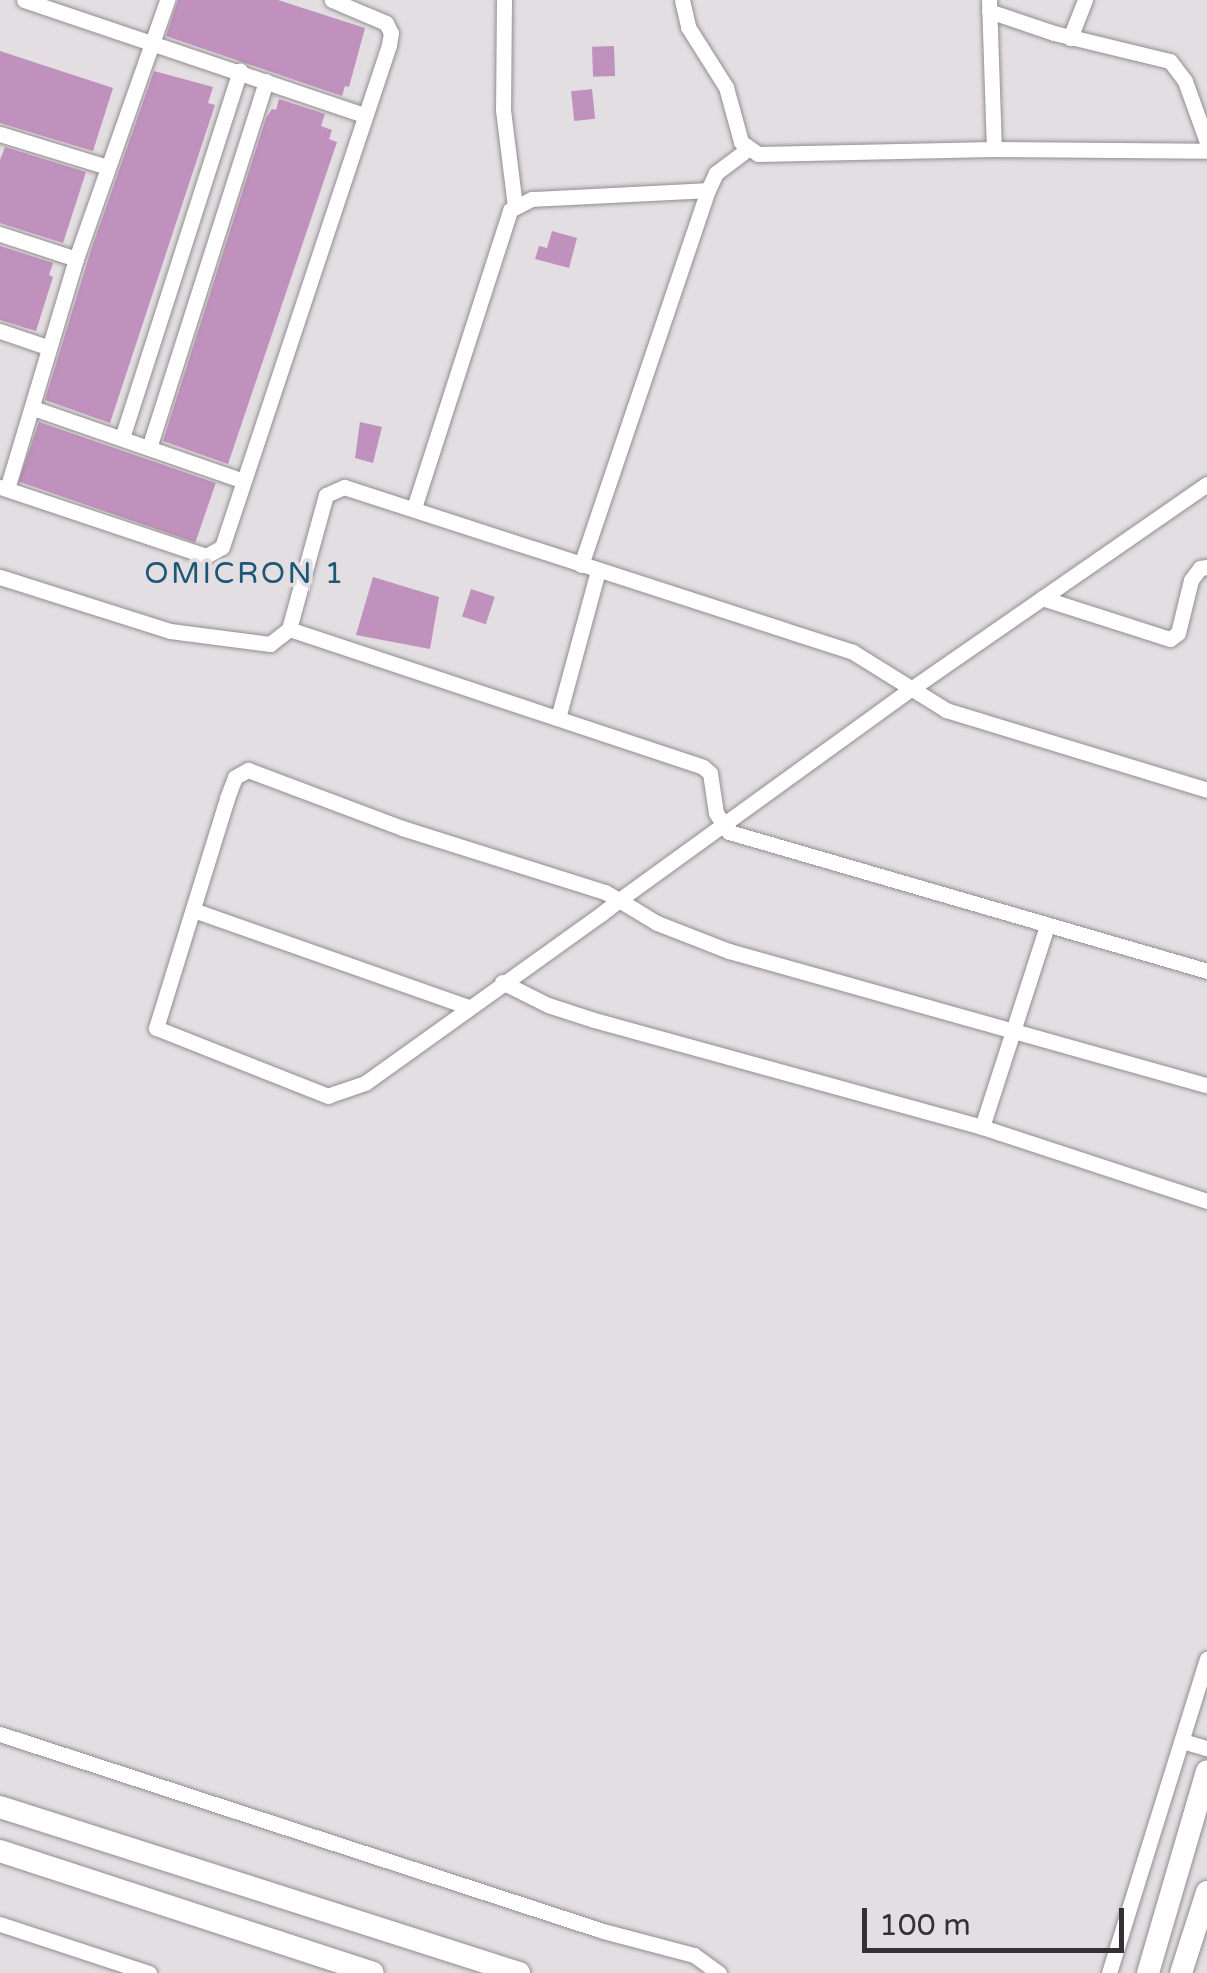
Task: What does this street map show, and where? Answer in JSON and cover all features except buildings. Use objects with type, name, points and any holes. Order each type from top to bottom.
[{"type":"street","points":[[24,0],[363,115]]},
{"type":"street","points":[[167,0],[76,259],[4,488],[213,556],[222,547],[391,33],[377,17],[332,0]]},
{"type":"street","points":[[414,508],[515,206],[503,110],[504,0]]},
{"type":"street","points":[[682,0],[688,27],[726,87],[736,131],[747,150]]},
{"type":"street","points":[[1070,38],[1085,0]]},
{"type":"street","points":[[994,148],[989,6],[1070,38],[1170,62],[1185,81],[1207,142]]},
{"type":"street","points":[[122,438],[240,72]]},
{"type":"street","points":[[150,448],[266,81]]},
{"type":"street","points":[[0,134],[107,167]]},
{"type":"street","points":[[581,565],[708,190],[716,173],[747,150],[768,154],[994,148],[1207,151]]},
{"type":"street","points":[[515,206],[532,199],[708,190]]},
{"type":"street","points":[[0,234],[76,259]]},
{"type":"street","points":[[0,331],[47,347]]},
{"type":"street","points":[[32,408],[241,480]]},
{"type":"street","points":[[1207,484],[912,688],[619,900],[502,982],[365,1082],[328,1096],[156,1028],[196,911],[235,777],[248,770],[354,811],[619,900],[658,923],[729,951],[1207,1086]]},
{"type":"street","points":[[0,577],[188,634],[260,644],[278,641],[289,628],[330,490],[344,488],[853,652],[962,716],[1207,790]]},
{"type":"street","points":[[1042,598],[1170,639],[1178,633],[1191,580],[1200,568],[1207,567]]},
{"type":"street","points":[[558,718],[598,571]]},
{"type":"street","points":[[289,628],[703,767],[710,774],[722,826],[729,832],[1207,971]]},
{"type":"street","points":[[196,911],[469,1006]]},
{"type":"street","points":[[982,1127],[1047,926]]},
{"type":"street","points":[[502,982],[548,1006],[982,1127],[1207,1201]]},
{"type":"street","points":[[1109,1973],[1207,1659]]},
{"type":"street","points":[[0,1734],[603,1931],[694,1955],[720,1972]]},
{"type":"street","points":[[1182,1742],[1207,1748]]},
{"type":"street","points":[[1148,1973],[1207,1771]]},
{"type":"street","points":[[0,1807],[519,1973]]},
{"type":"street","points":[[0,1851],[374,1973]]},
{"type":"street","points":[[1181,1973],[1207,1892]]},
{"type":"street","points":[[0,1924],[150,1973]]},
{"type":"district","name":"OMICRON 1","points":[[245,574]]}]
